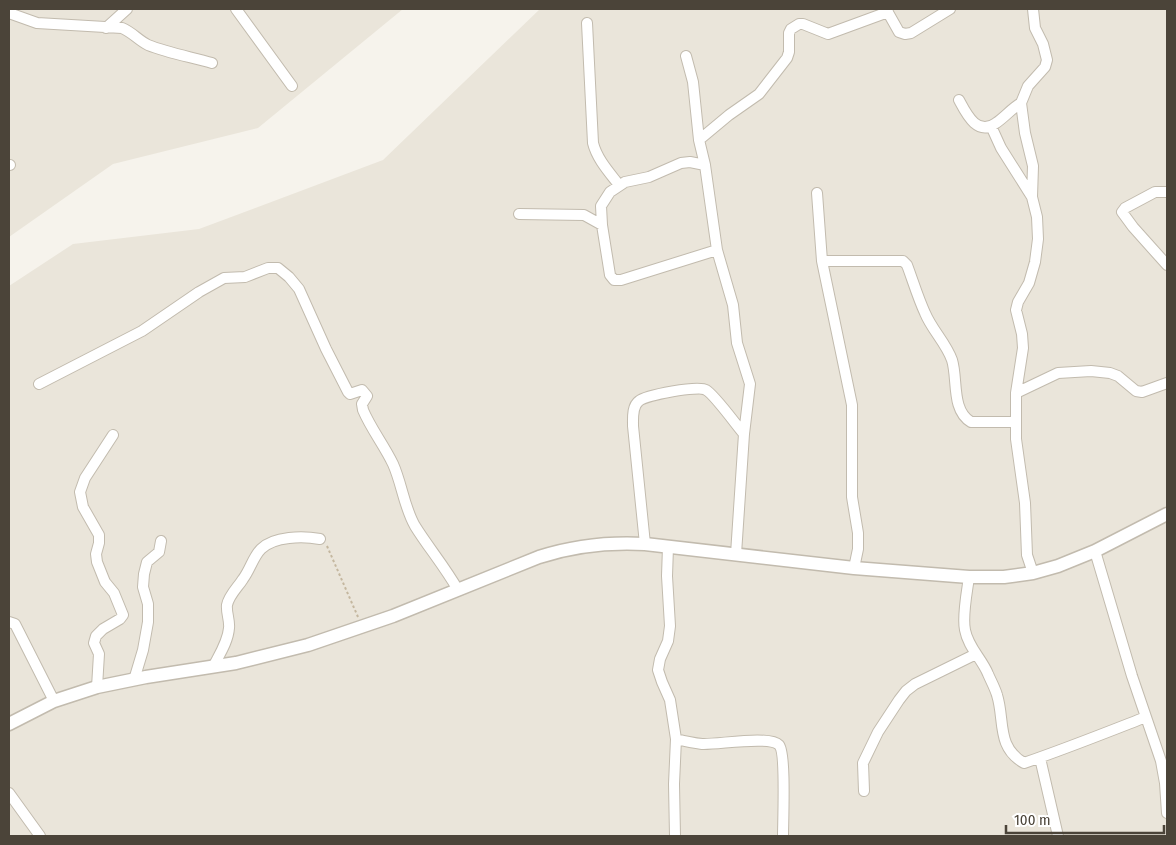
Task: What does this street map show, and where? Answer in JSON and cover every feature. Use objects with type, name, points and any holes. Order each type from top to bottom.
[{"type":"street","points":[[106,28],[127,9]]},
{"type":"street","points":[[236,9],[292,86]]},
{"type":"street","points":[[699,140],[729,114],[759,94],[770,82],[789,52],[790,29],[799,24],[828,34],[887,10],[898,32],[905,34],[911,33],[950,9]]},
{"type":"street","points":[[1032,9],[1035,28],[1043,44],[1047,60],[1045,67],[1028,86],[1021,103],[1025,133],[1033,166],[1032,197],[1037,217],[1037,250],[1029,283],[1016,306],[1023,348],[1016,393],[1016,439],[1025,503],[1027,555],[1033,573]]},
{"type":"street","points":[[9,13],[37,23],[122,28],[128,30],[136,38],[161,50],[212,63]]},
{"type":"street","points":[[587,23],[593,143],[595,152],[618,185]]},
{"type":"street","points":[[686,56],[693,82],[699,140],[705,165],[717,250],[733,305],[737,342],[750,384],[744,434],[736,554]]},
{"type":"street","points":[[959,100],[968,118],[981,126],[991,126],[1021,103]]},
{"type":"street","points":[[991,126],[1001,148],[1032,197]]},
{"type":"street","points":[[705,165],[690,162],[681,163],[649,177],[618,185],[610,192],[602,206],[602,225],[610,275],[614,280],[621,280],[717,250]]},
{"type":"street","points":[[1167,192],[1155,192],[1125,208],[1122,212],[1167,265]]},
{"type":"street","points":[[817,193],[822,261],[852,405],[852,497],[858,533],[858,550],[854,568]]},
{"type":"street","points":[[519,214],[584,215],[602,206]]},
{"type":"street","points":[[584,215],[602,225]]},
{"type":"street","points":[[822,261],[903,261],[907,265],[925,314],[952,360],[957,396],[965,418],[971,422],[1016,422]]},
{"type":"street","points":[[39,384],[142,331],[199,292],[224,278],[245,277],[268,268],[278,268],[289,276],[299,289],[348,392],[350,394],[362,390],[365,392],[367,396],[362,404],[363,410],[400,481],[405,503],[414,525],[444,566],[458,590]]},
{"type":"street","points":[[1016,393],[1058,373],[1110,373],[1118,376],[1136,390],[1142,392],[1167,383]]},
{"type":"street","points":[[645,544],[633,426],[634,408],[638,401],[688,389],[706,390],[744,434]]},
{"type":"street","points":[[97,687],[99,654],[94,643],[96,636],[103,628],[120,619],[123,614],[114,593],[105,582],[97,562],[96,554],[99,536],[83,507],[80,492],[85,478],[113,435]]},
{"type":"street","points":[[9,724],[54,701],[97,687],[236,663],[308,644],[362,627],[552,553],[621,542],[854,568],[969,577],[1004,576],[1033,573],[1058,566],[1095,551],[1167,514]]},
{"type":"street","points":[[213,667],[227,639],[229,628],[227,605],[248,573],[256,555],[262,548],[272,543],[292,538],[307,537],[320,539]]},
{"type":"street","points":[[134,680],[143,650],[148,622],[148,604],[143,587],[144,574],[147,562],[158,552],[161,541]]},
{"type":"street","points":[[668,547],[667,576],[670,626],[668,641],[660,659],[658,670],[670,700],[676,739],[674,784],[675,836]]},
{"type":"street","points":[[1095,551],[1146,717],[1162,760],[1167,813]]},
{"type":"street","points":[[969,577],[964,628],[967,638],[985,667],[998,695],[1003,733],[1008,748],[1016,758],[1024,763],[1040,758],[1146,717]]},
{"type":"street","points":[[9,622],[15,624],[54,701]]},
{"type":"street","points":[[864,791],[863,763],[878,732],[899,700],[915,684],[976,654]]},
{"type":"street","points":[[676,739],[704,744],[737,740],[776,742],[782,749],[783,836]]},
{"type":"street","points":[[1040,758],[1058,836]]},
{"type":"street","points":[[9,793],[40,836]]},
{"type":"path","points":[[320,539],[328,547],[362,627]]},
{"type":"shaded area","points":[[9,9],[403,9],[258,128],[113,164],[9,237]]},
{"type":"shaded area","points":[[540,9],[1167,9],[1167,836],[9,836],[9,286],[73,244],[199,229],[383,160]]}]
